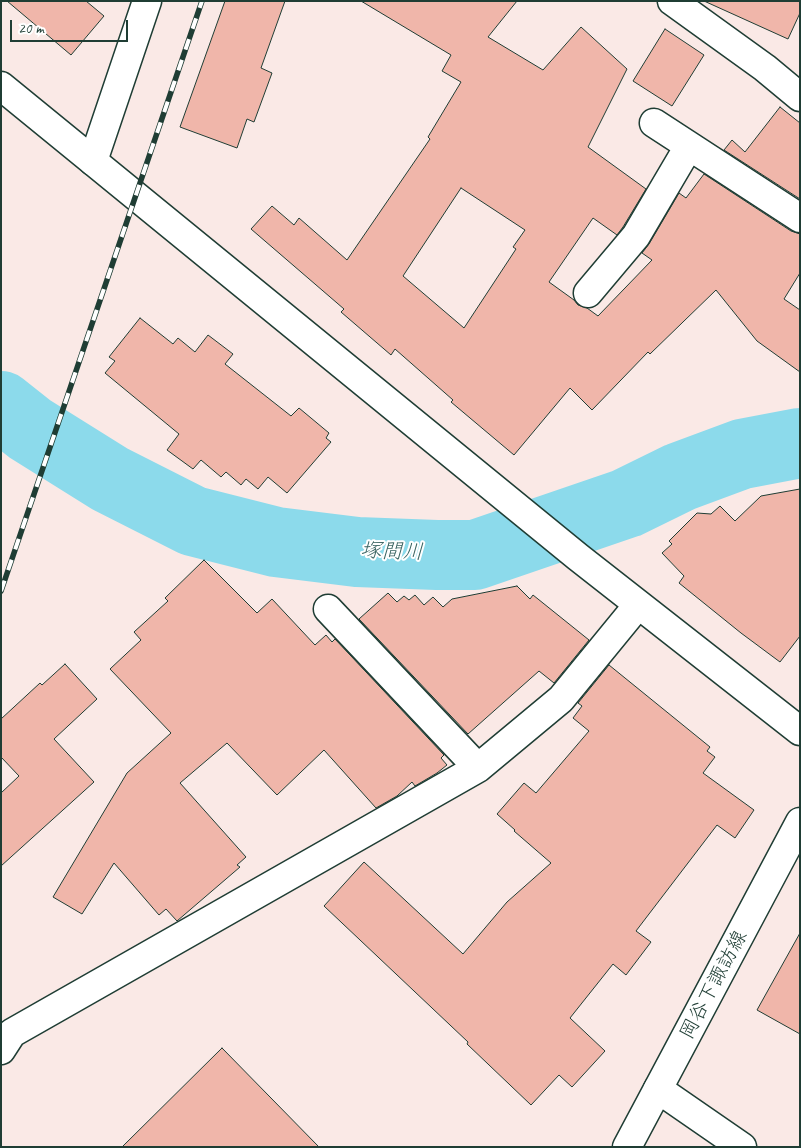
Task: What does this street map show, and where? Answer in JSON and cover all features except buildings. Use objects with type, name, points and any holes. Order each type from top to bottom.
[{"type":"street","points":[[93,161],[147,1]]},
{"type":"street","points":[[672,1],[765,68],[800,97]]},
{"type":"street","points":[[1,86],[578,557],[800,731]]},
{"type":"street","points":[[654,123],[800,218]]},
{"type":"street","points":[[588,293],[636,236],[689,146]]},
{"type":"street","points":[[1,1050],[12,1033],[478,768],[561,699],[638,605]]},
{"type":"street","points":[[328,609],[478,768]]},
{"type":"street","name":"岡谷下諏訪線","points":[[627,1147],[800,822]]},
{"type":"street","points":[[658,1089],[742,1147]]},
{"type":"waterway","name":"塚間川","points":[[1,406],[30,429],[110,479],[193,521],[276,542],[357,552],[475,555],[627,503],[680,477],[742,454],[800,443]]},
{"type":"railway","points":[[1,591],[202,1]]}]
